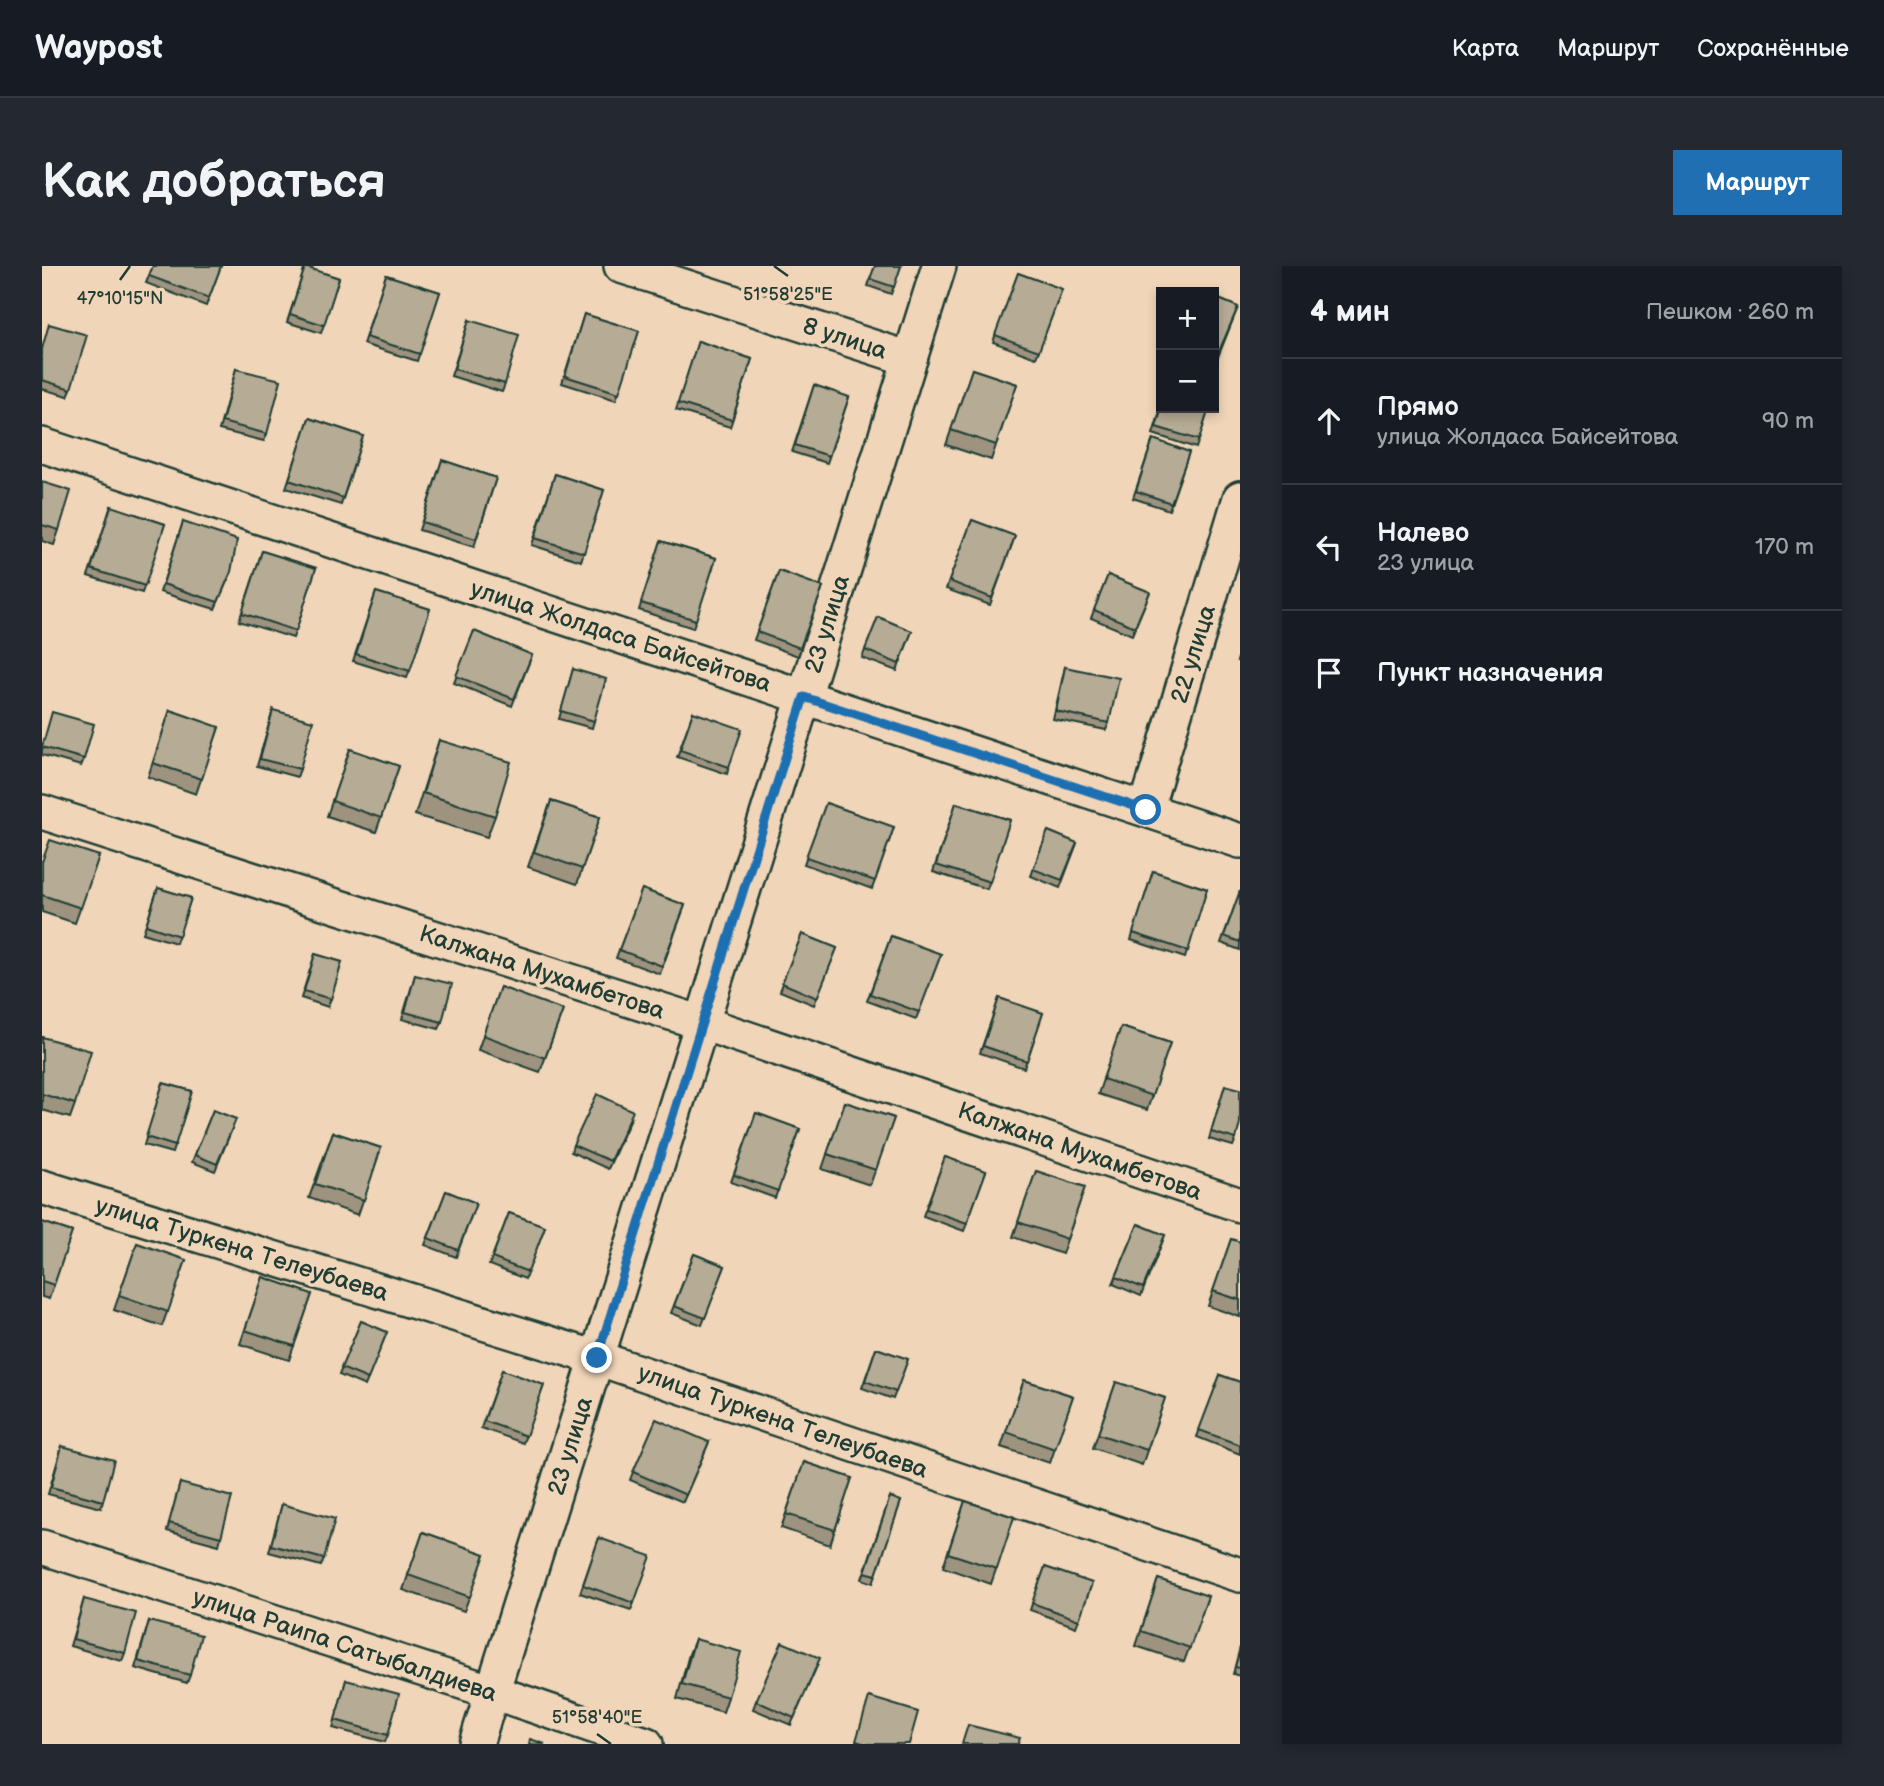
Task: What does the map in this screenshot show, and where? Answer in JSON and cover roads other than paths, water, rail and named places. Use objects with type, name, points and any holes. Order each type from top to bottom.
[{"type":"street","name":"8 улица","points":[[621,266],[910,359]]},
{"type":"street","name":"23 улица","points":[[476,1744],[939,266]]},
{"type":"street","name":"улица Жолдаса Байсейтова","points":[[42,445],[1240,841]]},
{"type":"street","name":"22 улица","points":[[1146,810],[1240,499]]},
{"type":"street","name":"Калжана Мухамбетова","points":[[42,812],[702,1023],[1240,1205]]},
{"type":"street","name":"улица Туркена Телеубаева","points":[[42,1187],[597,1358],[1240,1575]]},
{"type":"street","name":"улица Раипа Сатыбалдиева","points":[[42,1547],[646,1744]]}]
